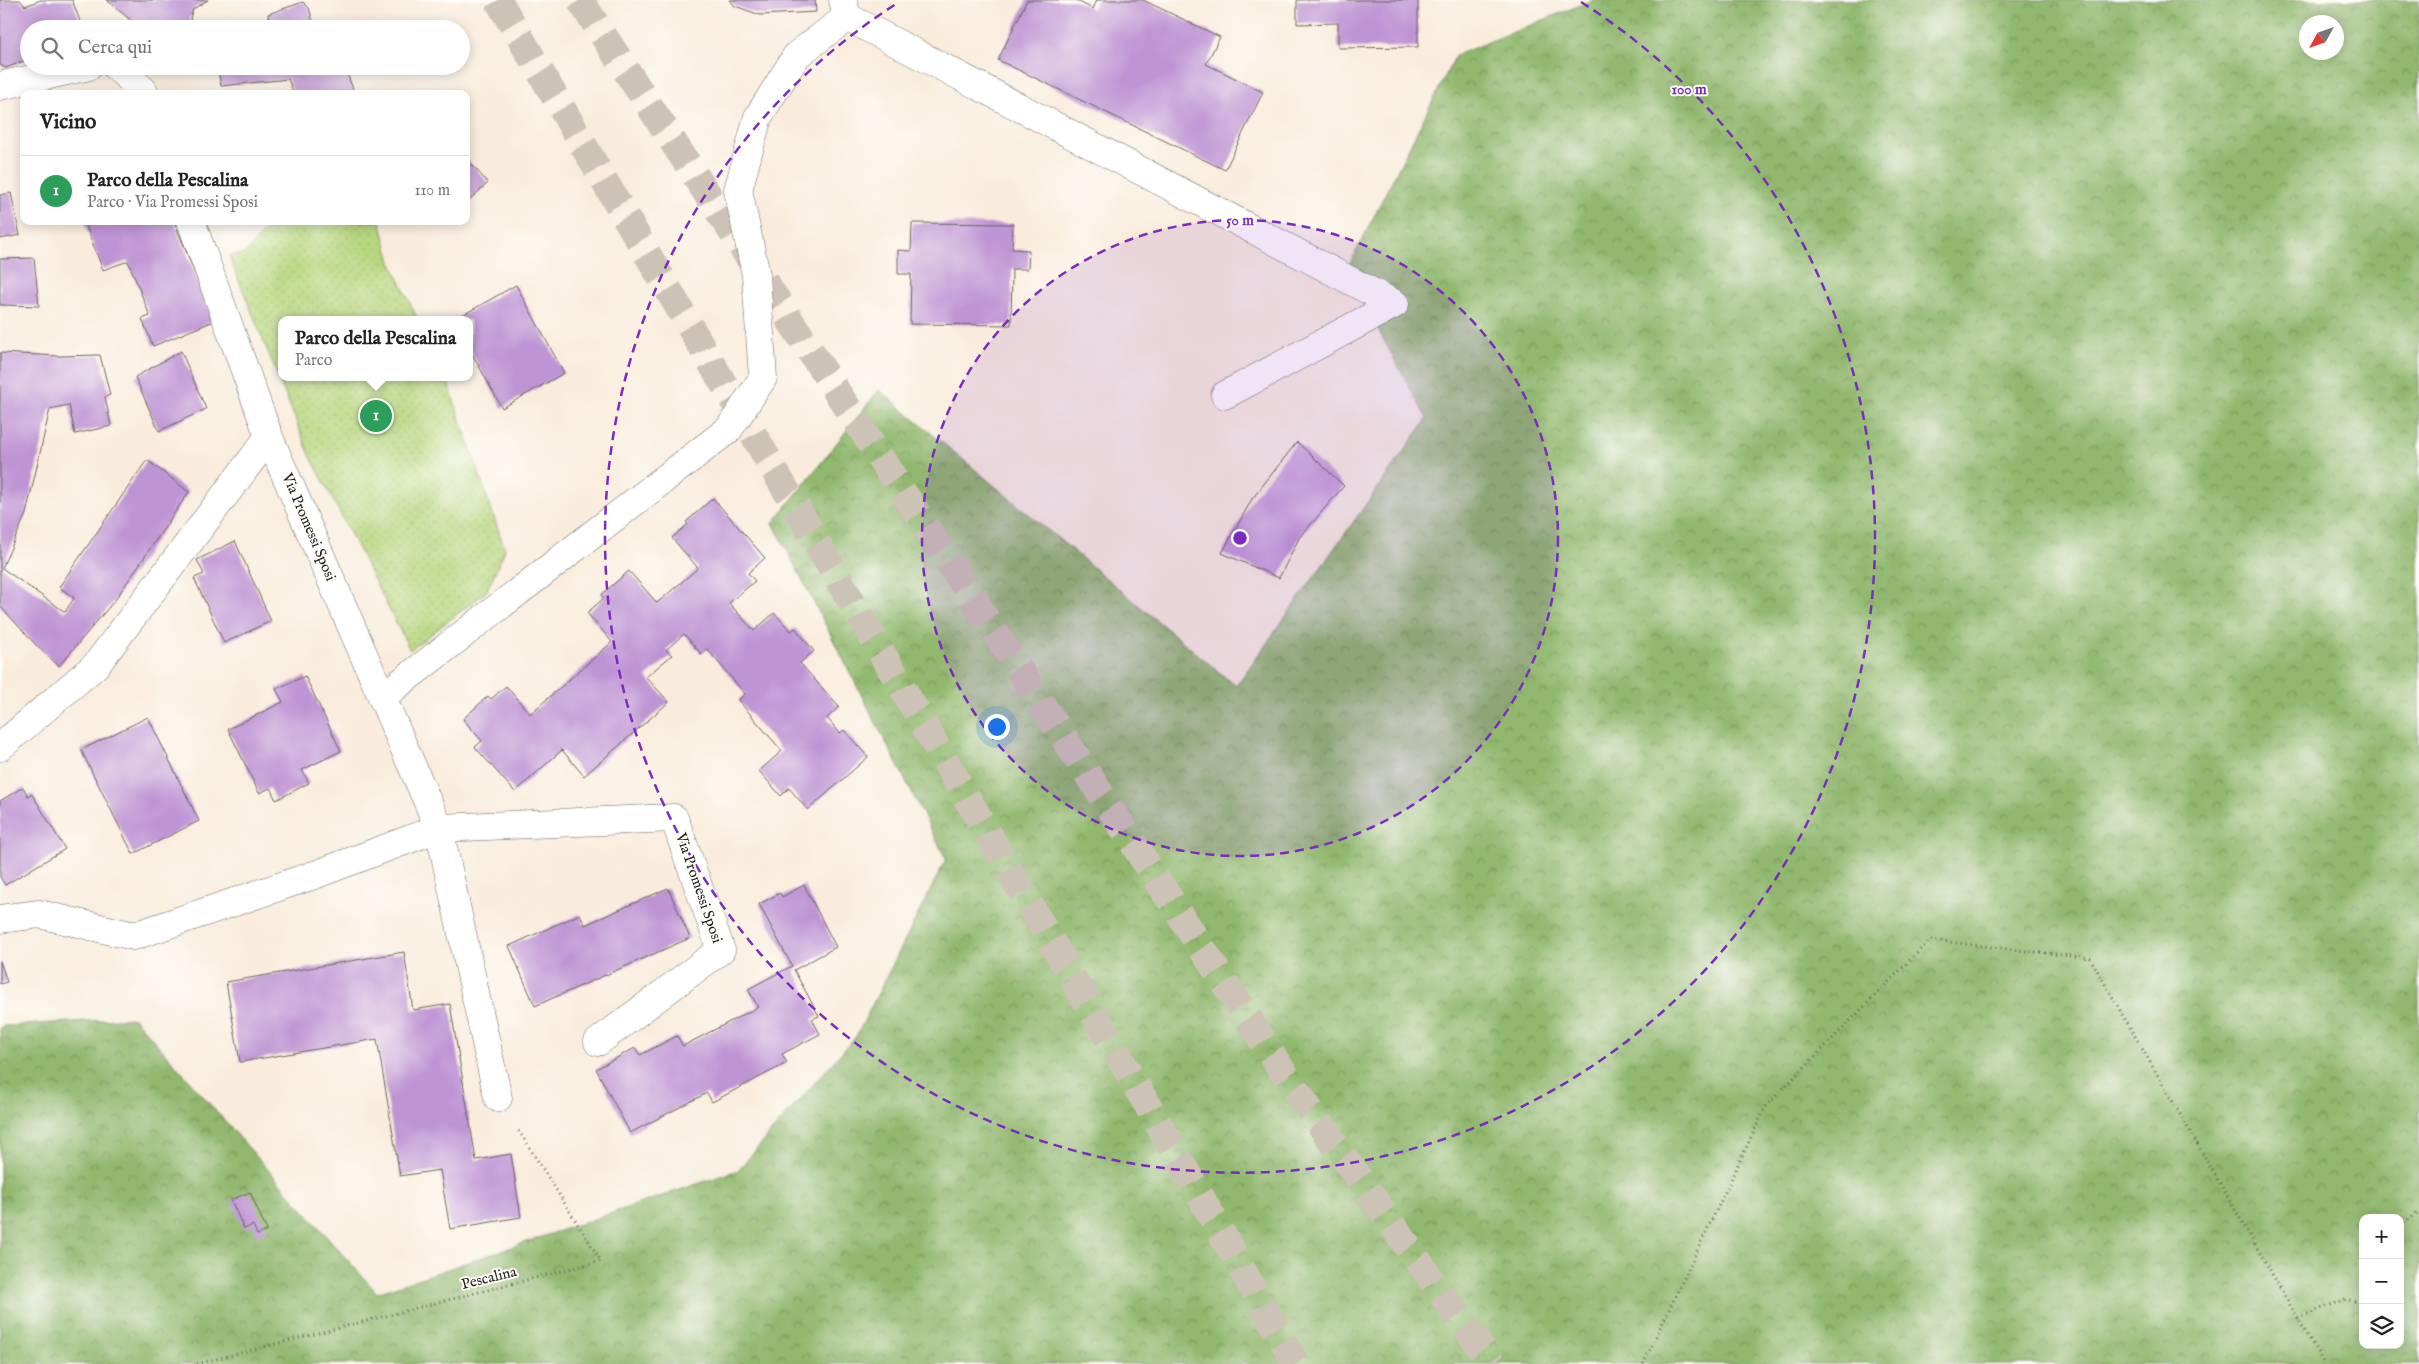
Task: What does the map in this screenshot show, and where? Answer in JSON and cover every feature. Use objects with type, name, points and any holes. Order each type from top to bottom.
[{"type":"street","points":[[382,697],[729,429],[763,378],[756,275],[738,190],[758,117],[797,54],[845,8],[1395,304],[1225,395]]},
{"type":"street","points":[[0,86],[49,75]]},
{"type":"street","points":[[126,75],[143,90]]},
{"type":"street","name":"Via Promessi Sposi","points":[[192,225],[269,437],[439,828],[498,1098]]},
{"type":"street","points":[[0,748],[96,665],[269,437]]},
{"type":"street","name":"Via Promessi Sposi","points":[[439,828],[674,818],[721,950],[598,1042]]},
{"type":"street","points":[[0,918],[39,914],[134,936],[317,874],[439,828]]},
{"type":"path","points":[[1643,1364],[1766,1106],[1930,940],[2090,958],[2324,1364]]},
{"type":"path","name":"Pescalina","points":[[197,1364],[601,1261],[498,1098]]},
{"type":"path","points":[[2404,1223],[2419,1211]]},
{"type":"path","points":[[2298,1318],[2346,1299],[2359,1303]]},
{"type":"green space","points":[[1593,0],[2419,0],[2419,1364],[0,1364],[0,1027],[134,1018],[377,1293],[738,1170],[857,1035],[946,859],[773,523],[879,390],[1236,686],[1427,419],[1346,271],[1456,55]]},
{"type":"green space","points":[[381,225],[391,262],[416,316],[278,316],[278,377],[229,256],[245,254],[268,226]]},
{"type":"green space","points":[[280,381],[447,381],[505,550],[486,592],[410,650],[309,453]]},
{"type":"building","points":[[0,0],[20,0],[25,6],[41,0],[72,0],[80,20],[20,20],[20,63],[6,68],[0,65]]},
{"type":"building","points":[[107,0],[208,0],[193,9],[191,20],[130,20]]},
{"type":"building","points":[[730,0],[815,0],[816,12],[760,15],[735,6]]},
{"type":"building","points":[[1027,0],[1075,0],[1093,9],[1097,0],[1143,0],[1220,37],[1206,64],[1263,92],[1225,170],[998,60]]},
{"type":"building","points":[[1297,0],[1418,0],[1418,47],[1338,48],[1338,23],[1297,24]]},
{"type":"building","points":[[303,2],[309,8],[312,20],[265,20],[269,19],[268,14]]},
{"type":"building","points":[[219,75],[348,75],[353,90],[292,90],[288,79],[221,86]]},
{"type":"building","points":[[470,163],[488,183],[470,199]]},
{"type":"building","points":[[11,193],[20,235],[0,239],[0,195]]},
{"type":"building","points":[[912,223],[1013,224],[1012,249],[1029,250],[1028,269],[1012,269],[1011,325],[910,324],[911,274],[898,274],[898,250],[911,251]]},
{"type":"building","points":[[86,225],[176,225],[214,321],[153,346],[142,319],[150,316],[128,261],[103,270]]},
{"type":"building","points":[[34,258],[39,306],[0,305],[0,259]]},
{"type":"building","points":[[516,285],[564,373],[502,408],[473,355],[473,316],[461,316]]},
{"type":"building","points":[[181,351],[206,409],[159,431],[135,377]]},
{"type":"building","points":[[0,353],[60,356],[100,355],[110,395],[105,397],[111,426],[75,434],[69,405],[50,409],[26,514],[2,568],[65,612],[74,598],[59,587],[147,460],[189,492],[115,600],[59,666],[37,646],[0,606]]},
{"type":"building","points":[[1297,442],[1344,486],[1299,538],[1279,578],[1222,553],[1252,499]]},
{"type":"building","points":[[713,498],[765,558],[748,573],[755,581],[729,603],[754,631],[774,613],[791,631],[795,628],[814,651],[800,663],[839,707],[827,718],[840,733],[844,730],[868,757],[808,810],[789,788],[781,796],[759,771],[782,751],[738,700],[745,694],[707,649],[701,654],[684,634],[666,650],[672,655],[646,677],[669,702],[584,776],[562,750],[515,792],[475,747],[482,741],[463,719],[488,696],[491,699],[506,686],[530,714],[612,642],[587,613],[604,598],[601,595],[629,571],[657,603],[698,568],[672,538],[688,524],[686,522]]},
{"type":"building","points":[[235,541],[271,621],[224,643],[194,578],[204,574],[197,560]]},
{"type":"building","points":[[305,676],[341,751],[302,770],[309,783],[276,800],[270,788],[259,793],[228,729],[283,702],[276,689]]},
{"type":"building","points":[[148,717],[199,821],[133,854],[81,750]]},
{"type":"building","points":[[23,787],[28,796],[32,794],[65,849],[5,885],[0,877],[0,801]]},
{"type":"building","points":[[804,885],[836,947],[794,970],[819,1016],[812,1019],[820,1034],[782,1054],[787,1063],[712,1102],[707,1093],[630,1133],[596,1069],[635,1048],[640,1055],[677,1036],[683,1046],[758,1007],[748,989],[792,966],[759,904],[780,893],[782,897]]},
{"type":"building","points":[[668,888],[690,938],[535,1006],[509,946],[580,914],[585,925]]},
{"type":"building","points":[[404,952],[413,1010],[450,1004],[476,1160],[511,1154],[521,1217],[450,1229],[440,1170],[400,1176],[377,1039],[240,1062],[226,982]]},
{"type":"building","points":[[0,961],[7,982],[0,984]]},
{"type":"building","points":[[250,1192],[267,1231],[257,1235],[253,1225],[244,1229],[231,1200]]},
{"type":"tunnel","points":[[498,0],[1175,1152],[1296,1364]]},
{"type":"tunnel","points":[[580,0],[1289,1081],[1492,1364]]},
{"type":"place","name":"Parco della Pescalina","points":[[376,416]]}]
